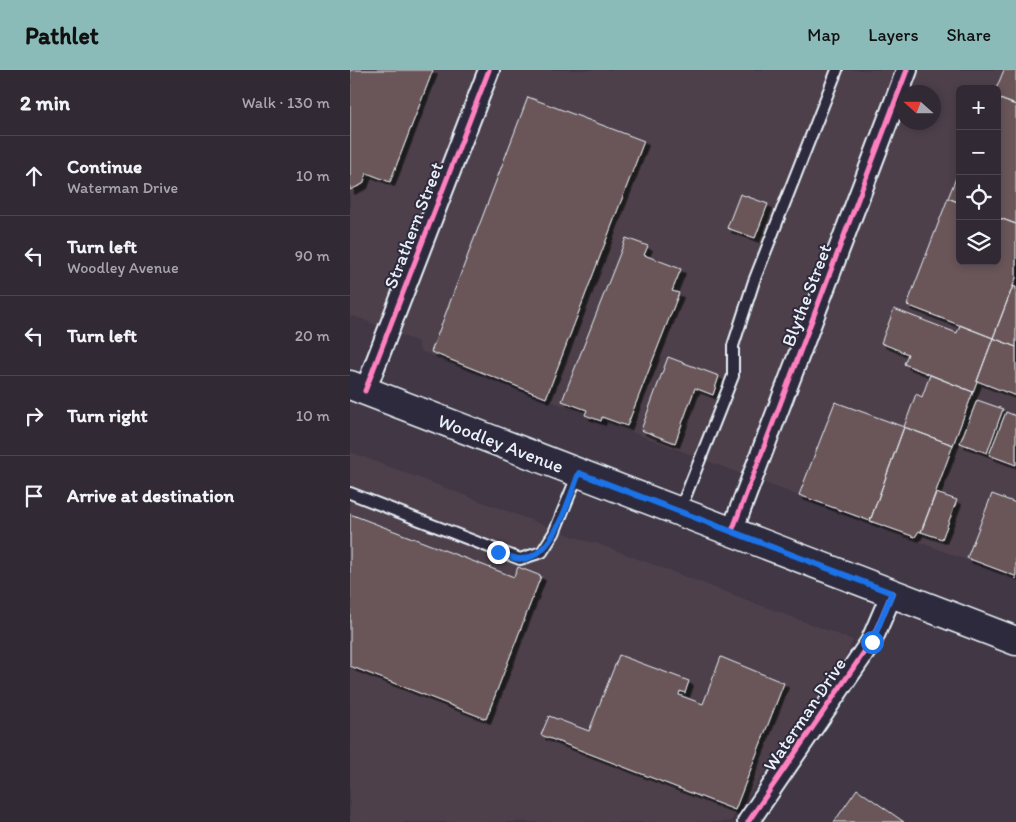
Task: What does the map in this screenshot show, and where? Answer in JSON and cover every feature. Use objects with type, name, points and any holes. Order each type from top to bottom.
[{"type":"main road","name":"Woodley Avenue","points":[[357,388],[1016,641]]},
{"type":"street","name":"Strathern Street","points":[[357,388],[489,70]]},
{"type":"street","name":"Blythe Street","points":[[732,531],[907,70]]},
{"type":"street","name":"Waterman Drive","points":[[748,822],[872,642],[892,593]]},
{"type":"lane","points":[[680,511],[733,376],[733,346],[754,281],[837,70]]},
{"type":"lane","points":[[350,493],[520,559],[542,552],[554,533],[579,473]]},
{"type":"shaded area","points":[[350,70],[1016,70],[1016,579],[420,351],[418,342],[354,316],[350,317]]},
{"type":"shaded area","points":[[350,452],[853,640],[846,656],[730,822],[350,822]]},
{"type":"building","points":[[350,70],[433,70],[390,182],[367,173],[363,184],[350,190]]},
{"type":"building","points":[[1004,70],[1016,70],[1016,105],[1001,99],[1001,85],[998,85]]},
{"type":"building","points":[[528,97],[644,141],[546,398],[431,352]]},
{"type":"building","points":[[1001,99],[1016,105],[1016,224],[1001,218]]},
{"type":"building","points":[[956,178],[956,201],[948,198]]},
{"type":"building","points":[[740,194],[768,204],[755,238],[727,228]]},
{"type":"building","points":[[948,198],[956,201],[956,265],[1001,265],[1001,218],[1016,224],[1016,278],[993,338],[907,305]]},
{"type":"building","points":[[626,238],[648,246],[644,255],[681,269],[672,291],[679,293],[627,426],[602,417],[601,421],[585,415],[587,410],[562,401]]},
{"type":"building","points":[[1013,286],[1016,287],[1016,347],[993,338]]},
{"type":"building","points":[[894,309],[957,333],[960,325],[993,338],[973,392],[904,364],[908,354],[881,343]]},
{"type":"building","points":[[993,338],[1016,347],[1016,396],[977,381]]},
{"type":"building","points":[[668,357],[719,376],[713,395],[695,388],[675,443],[641,430]]},
{"type":"building","points":[[930,375],[973,392],[953,445],[904,427],[916,394],[922,397]]},
{"type":"building","points":[[977,400],[1003,409],[987,453],[960,443]]},
{"type":"building","points":[[835,402],[904,427],[870,521],[799,495]]},
{"type":"building","points":[[1006,412],[1016,416],[1016,465],[989,455]]},
{"type":"building","points":[[904,427],[953,445],[921,532],[919,531],[915,537],[870,521]]},
{"type":"building","points":[[936,493],[957,500],[942,539],[921,532]]},
{"type":"building","points":[[992,494],[1016,503],[1016,579],[1015,576],[967,558]]},
{"type":"building","points":[[350,514],[514,577],[518,567],[541,576],[486,719],[350,666]]},
{"type":"building","points":[[619,655],[689,681],[685,693],[680,691],[679,695],[703,704],[721,657],[784,683],[735,810],[541,735],[549,716],[589,731]]},
{"type":"building","points":[[857,789],[904,822],[834,822]]},
{"type":"cycle path","points":[[365,391],[489,70]]},
{"type":"cycle path","points":[[732,531],[907,70]]},
{"type":"cycle path","points":[[748,822],[871,642],[892,593]]},
{"type":"route","points":[[498,552],[520,559],[542,552],[554,533],[579,473],[892,593],[872,642]]}]
